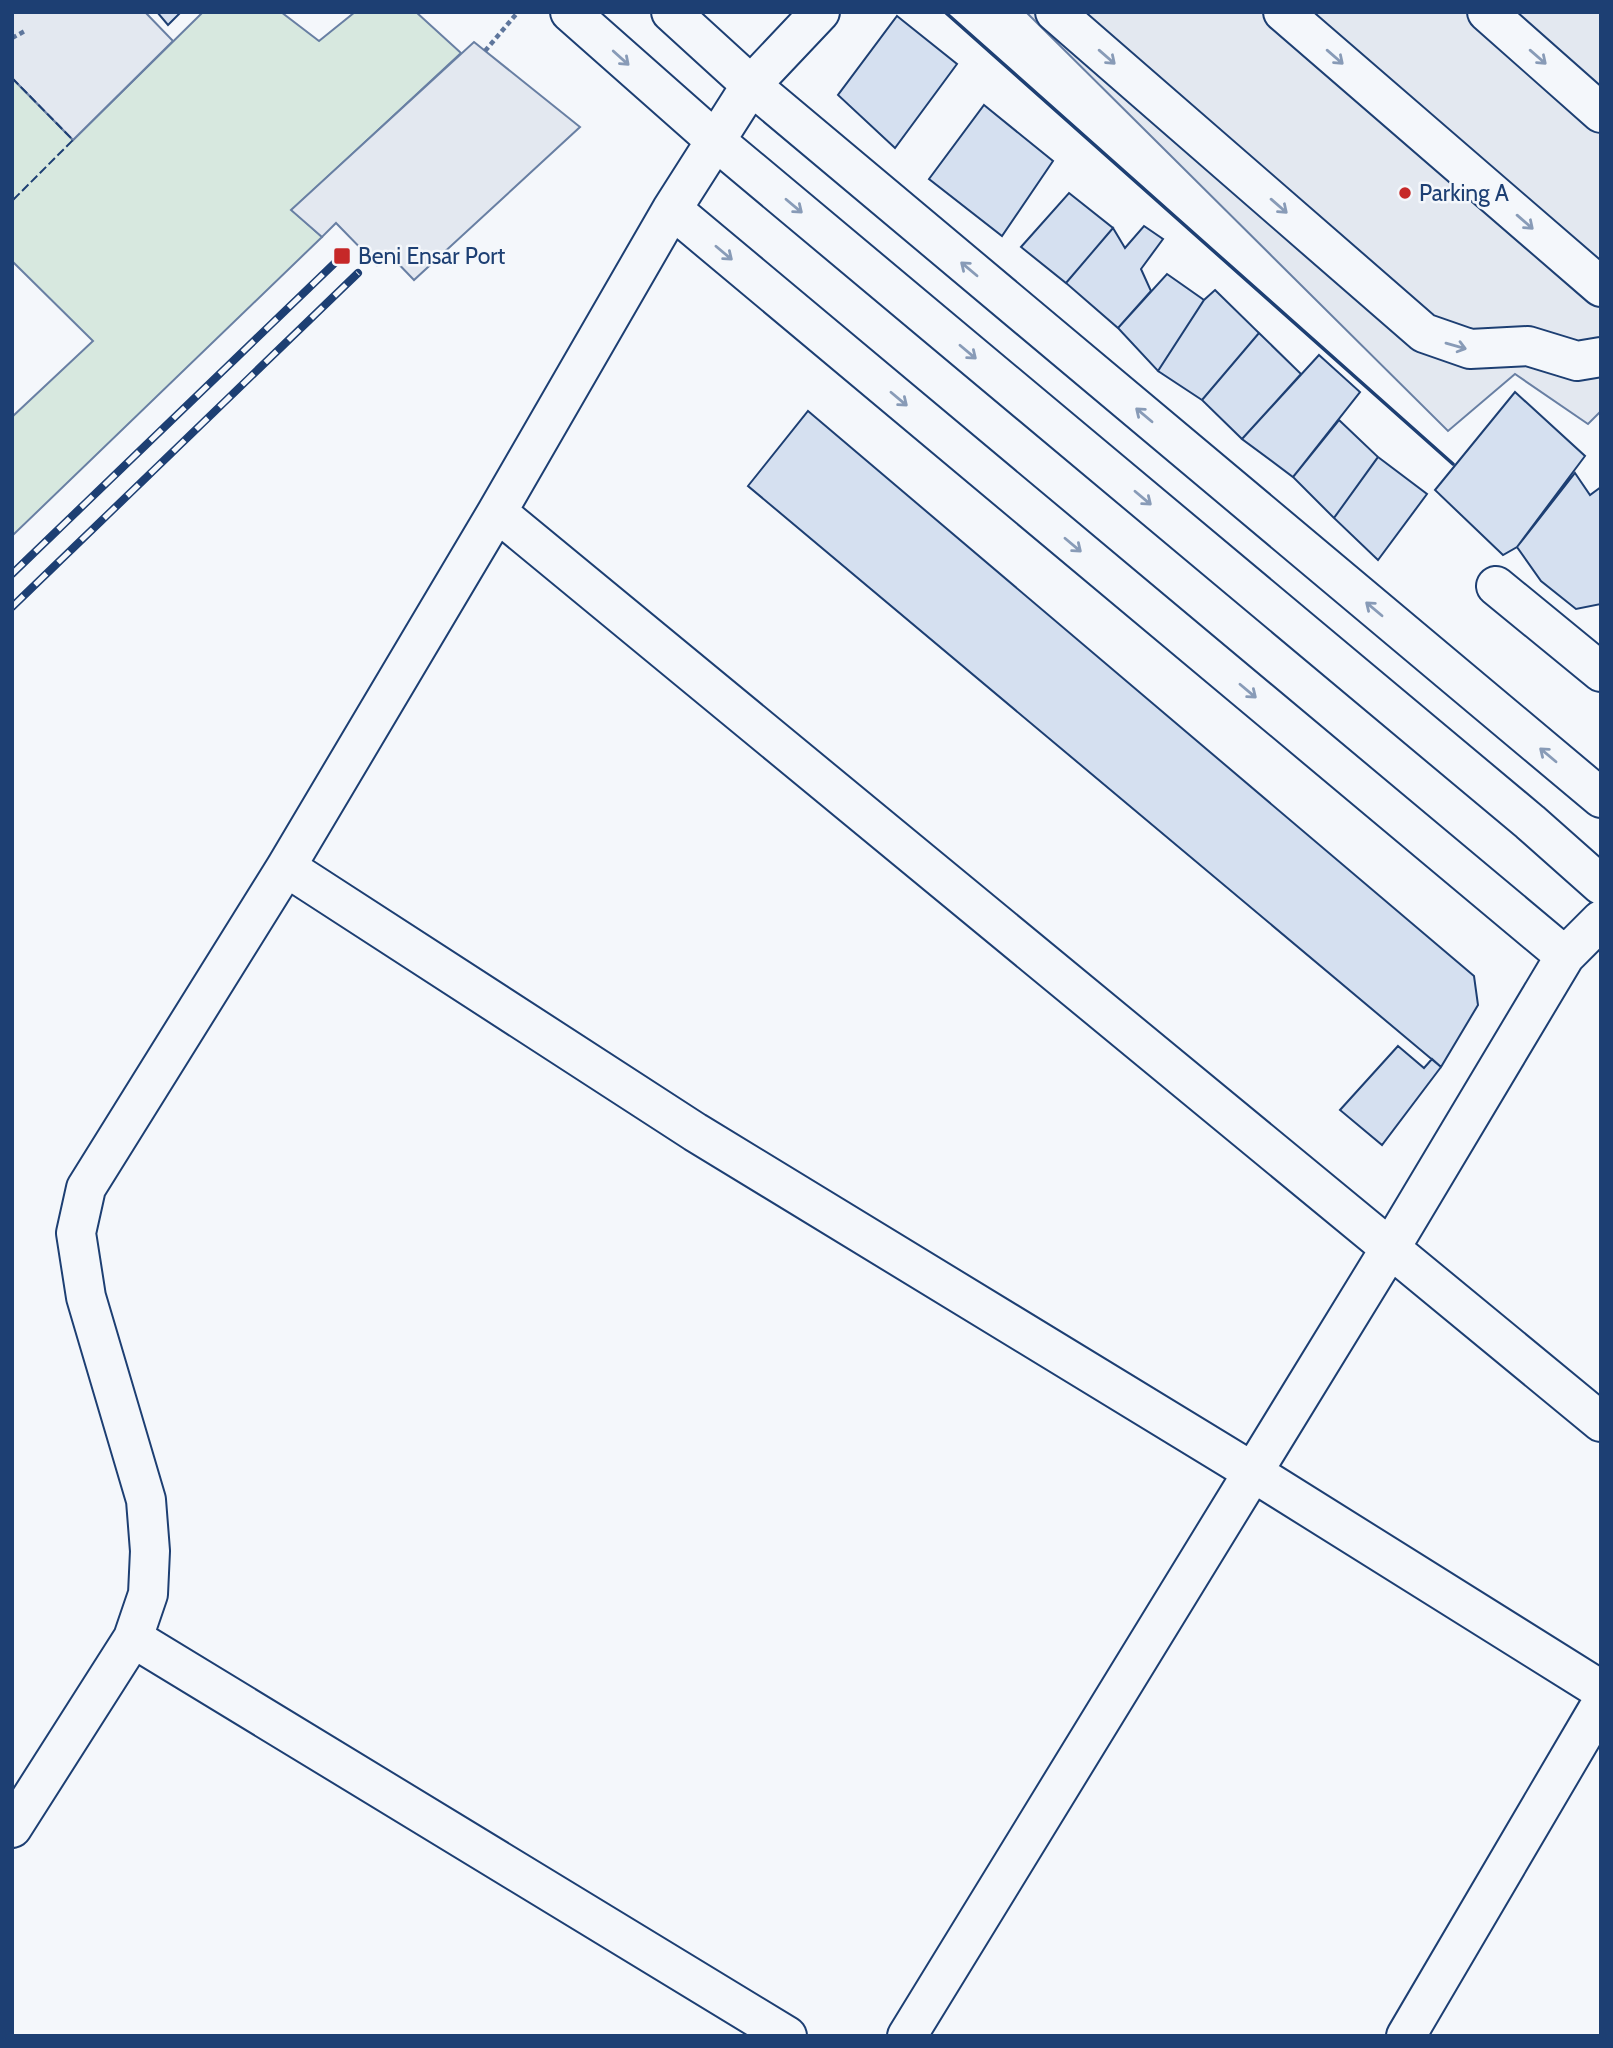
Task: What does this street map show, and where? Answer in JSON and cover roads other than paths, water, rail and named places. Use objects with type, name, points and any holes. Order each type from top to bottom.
[{"type":"street","points":[[570,12],[717,142],[1596,869]]},
{"type":"street","points":[[671,12],[751,85],[1601,799]]},
{"type":"street","points":[[12,1828],[133,1638],[148,1594],[150,1551],[146,1500],[86,1297],[76,1233],[86,1188],[286,867],[497,512],[672,209],[751,85],[820,12]]},
{"type":"street","points":[[1055,12],[1424,332],[1470,349],[1528,346],[1577,360],[1601,357]]},
{"type":"street","points":[[1283,12],[1601,287]]},
{"type":"street","points":[[1487,12],[1601,113]]},
{"type":"street","points":[[672,209],[1564,956]]},
{"type":"street","points":[[497,512],[1601,1422]]},
{"type":"street","points":[[1496,586],[1601,672]]},
{"type":"street","points":[[286,867],[695,1132],[1251,1471],[1601,1690]]},
{"type":"street","points":[[907,2036],[1251,1471],[1391,1247],[1564,956],[1601,920]]},
{"type":"street","points":[[133,1638],[787,2036]]},
{"type":"street","points":[[1406,2036],[1601,1704]]},
{"type":"railway","points":[[12,574],[342,256]]},
{"type":"railway","points":[[12,607],[358,273]]},
{"type":"place","name":"Parking A","points":[[1405,193]]},
{"type":"place","name":"Beni Ensar Port","points":[[342,256]]}]
